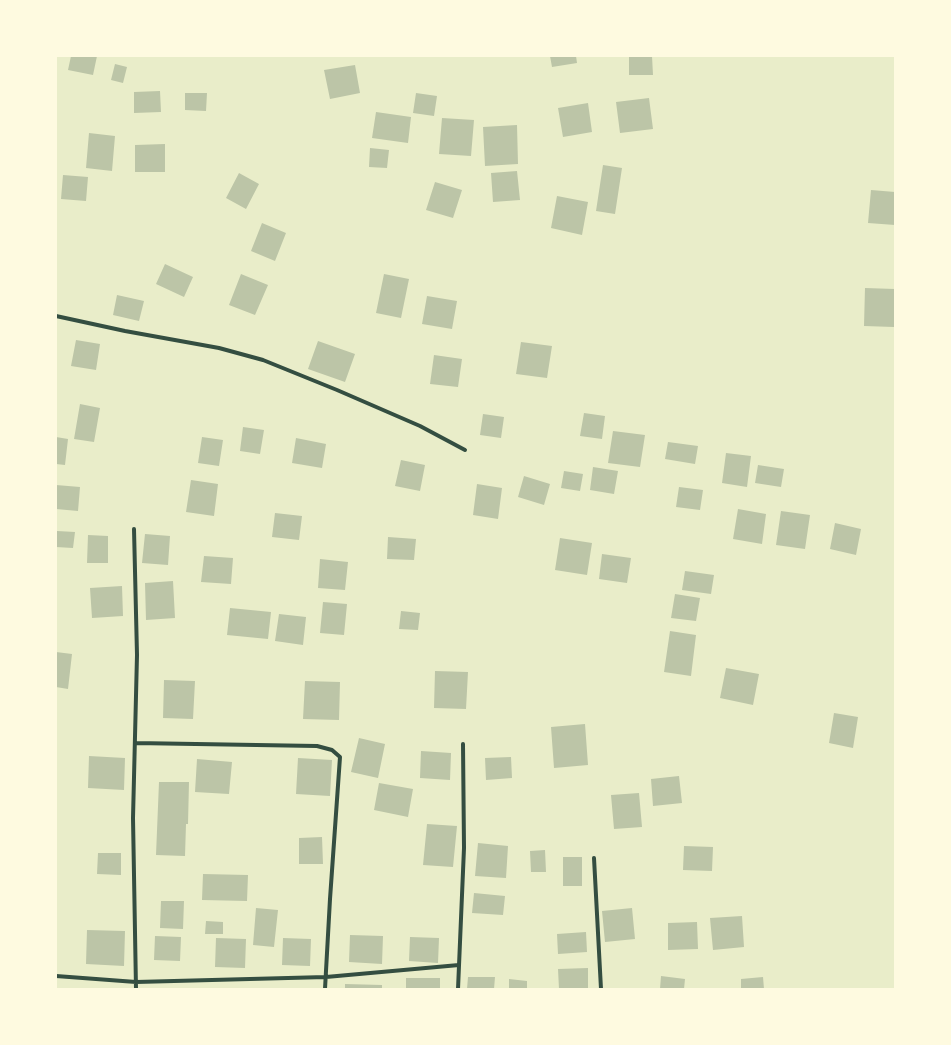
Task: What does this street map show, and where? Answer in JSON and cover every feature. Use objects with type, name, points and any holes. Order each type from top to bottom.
[{"type":"street","points":[[56,316],[125,331],[218,348],[263,360],[420,426],[465,450]]},
{"type":"street","points":[[134,529],[137,655],[133,818],[136,989]]},
{"type":"street","points":[[135,743],[317,746],[332,750],[340,757],[325,989]]},
{"type":"street","points":[[458,989],[464,848],[463,744]]},
{"type":"street","points":[[594,858],[601,989]]},
{"type":"street","points":[[56,976],[136,982],[326,977],[459,965]]},
{"type":"building","points":[[71,56],[97,56],[93,75],[68,70]]},
{"type":"building","points":[[550,56],[576,56],[577,63],[552,67]]},
{"type":"building","points":[[629,56],[652,56],[653,75],[629,75]]},
{"type":"building","points":[[115,64],[127,67],[123,83],[111,80]]},
{"type":"building","points":[[355,65],[360,93],[330,99],[324,70]]},
{"type":"building","points":[[160,91],[161,112],[134,113],[134,92]]},
{"type":"building","points":[[185,93],[207,93],[206,111],[185,110]]},
{"type":"building","points":[[416,93],[437,96],[434,116],[413,113]]},
{"type":"building","points":[[649,98],[653,129],[620,133],[616,102]]},
{"type":"building","points":[[588,103],[592,132],[563,137],[558,108]]},
{"type":"building","points":[[376,112],[411,117],[408,143],[372,138]]},
{"type":"building","points":[[442,118],[474,120],[471,156],[439,154]]},
{"type":"building","points":[[517,125],[518,164],[485,166],[483,127]]},
{"type":"building","points":[[89,133],[115,136],[112,171],[86,168]]},
{"type":"building","points":[[165,144],[165,172],[135,172],[135,145]]},
{"type":"building","points":[[370,148],[389,150],[387,168],[369,167]]},
{"type":"building","points":[[603,165],[622,168],[615,214],[596,211]]},
{"type":"building","points":[[517,171],[520,200],[493,202],[491,173]]},
{"type":"building","points":[[239,173],[259,184],[246,209],[226,198]]},
{"type":"building","points":[[63,175],[88,177],[86,201],[61,199]]},
{"type":"building","points":[[435,182],[462,190],[453,218],[426,210]]},
{"type":"building","points":[[871,190],[895,192],[895,225],[868,223]]},
{"type":"building","points":[[557,196],[588,202],[582,235],[551,228]]},
{"type":"building","points":[[262,223],[286,233],[275,261],[251,251]]},
{"type":"building","points":[[165,264],[193,277],[184,297],[156,284]]},
{"type":"building","points":[[241,274],[268,285],[255,315],[229,305]]},
{"type":"building","points":[[384,274],[409,279],[401,318],[376,313]]},
{"type":"building","points":[[865,288],[895,289],[894,327],[864,326]]},
{"type":"building","points":[[117,295],[144,301],[139,321],[113,315]]},
{"type":"building","points":[[427,296],[457,301],[452,329],[422,324]]},
{"type":"building","points":[[76,340],[100,344],[96,370],[71,366]]},
{"type":"building","points":[[318,341],[355,354],[345,382],[308,369]]},
{"type":"building","points":[[521,342],[552,346],[547,378],[516,374]]},
{"type":"building","points":[[434,355],[462,359],[458,387],[430,384]]},
{"type":"building","points":[[80,404],[100,408],[94,442],[74,439]]},
{"type":"building","points":[[584,413],[605,416],[602,439],[580,436]]},
{"type":"building","points":[[483,414],[504,417],[501,438],[480,435]]},
{"type":"building","points":[[243,427],[264,430],[260,454],[240,451]]},
{"type":"building","points":[[613,431],[645,435],[640,467],[608,463]]},
{"type":"building","points":[[56,437],[68,439],[65,465],[56,464]]},
{"type":"building","points":[[202,437],[223,440],[219,466],[198,463]]},
{"type":"building","points":[[296,438],[326,444],[322,468],[292,463]]},
{"type":"building","points":[[668,442],[698,446],[695,464],[665,459]]},
{"type":"building","points":[[726,453],[751,456],[747,487],[722,483]]},
{"type":"building","points":[[401,460],[425,465],[420,491],[395,486]]},
{"type":"building","points":[[758,465],[784,469],[781,487],[755,483]]},
{"type":"building","points":[[593,467],[618,471],[614,494],[590,490]]},
{"type":"building","points":[[564,471],[583,474],[580,491],[561,488]]},
{"type":"building","points":[[524,476],[550,484],[544,505],[518,497]]},
{"type":"building","points":[[191,480],[218,484],[214,516],[186,512]]},
{"type":"building","points":[[477,484],[502,488],[498,519],[473,515]]},
{"type":"building","points":[[56,485],[80,487],[78,511],[56,509]]},
{"type":"building","points":[[679,487],[703,490],[700,510],[676,507]]},
{"type":"building","points":[[738,509],[766,514],[762,544],[733,539]]},
{"type":"building","points":[[781,511],[810,515],[805,549],[776,545]]},
{"type":"building","points":[[275,513],[302,516],[299,540],[272,537]]},
{"type":"building","points":[[835,523],[861,529],[856,555],[830,549]]},
{"type":"building","points":[[57,531],[75,532],[73,548],[56,547]]},
{"type":"building","points":[[145,534],[170,536],[168,565],[142,563]]},
{"type":"building","points":[[88,535],[108,536],[108,563],[87,563]]},
{"type":"building","points":[[388,537],[416,539],[414,560],[387,559]]},
{"type":"building","points":[[560,538],[592,543],[587,575],[555,570]]},
{"type":"building","points":[[602,554],[631,558],[627,583],[599,579]]},
{"type":"building","points":[[204,556],[233,558],[231,584],[201,582]]},
{"type":"building","points":[[320,559],[348,562],[345,590],[318,588]]},
{"type":"building","points":[[685,571],[714,575],[711,594],[682,590]]},
{"type":"building","points":[[173,581],[175,618],[146,620],[145,583]]},
{"type":"building","points":[[122,586],[123,616],[92,618],[90,588]]},
{"type":"building","points":[[675,594],[700,598],[696,621],[671,618]]},
{"type":"building","points":[[323,602],[347,604],[344,635],[320,633]]},
{"type":"building","points":[[230,608],[271,612],[268,639],[227,635]]},
{"type":"building","points":[[401,611],[420,613],[418,630],[399,629]]},
{"type":"building","points":[[279,614],[306,617],[303,645],[275,641]]},
{"type":"building","points":[[670,631],[696,635],[691,676],[664,672]]},
{"type":"building","points":[[56,652],[72,654],[68,689],[56,687]]},
{"type":"building","points":[[726,668],[759,674],[753,705],[720,698]]},
{"type":"building","points":[[435,671],[468,672],[466,709],[434,708]]},
{"type":"building","points":[[164,680],[195,681],[193,719],[163,718]]},
{"type":"building","points":[[305,681],[340,682],[339,720],[303,719]]},
{"type":"building","points":[[834,713],[858,717],[853,748],[829,743]]},
{"type":"building","points":[[585,724],[588,765],[554,768],[551,727]]},
{"type":"building","points":[[359,738],[385,744],[378,778],[351,772]]},
{"type":"building","points":[[421,751],[451,753],[450,780],[420,778]]},
{"type":"building","points":[[89,756],[125,758],[124,790],[88,788]]},
{"type":"building","points":[[511,757],[512,778],[486,780],[485,758]]},
{"type":"building","points":[[298,758],[332,760],[330,796],[296,794]]},
{"type":"building","points":[[197,759],[232,762],[229,794],[195,792]]},
{"type":"building","points":[[679,776],[682,803],[653,806],[651,779]]},
{"type":"building","points":[[159,782],[189,782],[188,824],[186,824],[185,856],[156,855]]},
{"type":"building","points":[[379,783],[413,789],[408,817],[374,810]]},
{"type":"building","points":[[639,793],[642,827],[614,829],[611,795]]},
{"type":"building","points":[[427,824],[457,826],[453,867],[423,865]]},
{"type":"building","points":[[322,837],[323,864],[299,864],[299,838]]},
{"type":"building","points":[[478,843],[508,846],[506,878],[475,876]]},
{"type":"building","points":[[684,846],[713,847],[712,871],[683,870]]},
{"type":"building","points":[[545,850],[546,872],[531,872],[530,851]]},
{"type":"building","points":[[98,853],[121,853],[121,875],[97,874]]},
{"type":"building","points":[[563,857],[582,857],[582,886],[563,886]]},
{"type":"building","points":[[203,874],[248,875],[247,901],[202,900]]},
{"type":"building","points":[[474,893],[505,896],[503,915],[472,913]]},
{"type":"building","points":[[161,901],[184,901],[183,929],[160,928]]},
{"type":"building","points":[[256,908],[278,910],[274,947],[253,945]]},
{"type":"building","points":[[632,908],[635,939],[605,942],[602,911]]},
{"type":"building","points":[[742,916],[744,947],[713,950],[710,918]]},
{"type":"building","points":[[206,921],[223,922],[223,934],[205,934]]},
{"type":"building","points":[[697,922],[698,949],[668,950],[668,923]]},
{"type":"building","points":[[87,930],[125,931],[124,966],[86,964]]},
{"type":"building","points":[[586,932],[587,952],[558,954],[557,934]]},
{"type":"building","points":[[350,935],[383,936],[382,964],[349,962]]},
{"type":"building","points":[[155,936],[181,937],[180,961],[154,960]]},
{"type":"building","points":[[410,937],[439,938],[438,963],[409,961]]},
{"type":"building","points":[[216,938],[246,939],[245,968],[215,967]]},
{"type":"building","points":[[283,938],[311,939],[310,966],[282,965]]},
{"type":"building","points":[[588,968],[588,989],[559,989],[558,969]]},
{"type":"building","points":[[661,976],[685,979],[684,989],[660,989]]},
{"type":"building","points":[[468,977],[495,977],[494,989],[467,989]]},
{"type":"building","points":[[763,977],[764,989],[741,989],[741,979]]},
{"type":"building","points":[[406,978],[440,978],[440,989],[406,989]]},
{"type":"building","points":[[509,979],[527,981],[527,989],[509,989]]},
{"type":"building","points":[[345,984],[382,985],[382,989],[345,989]]}]
